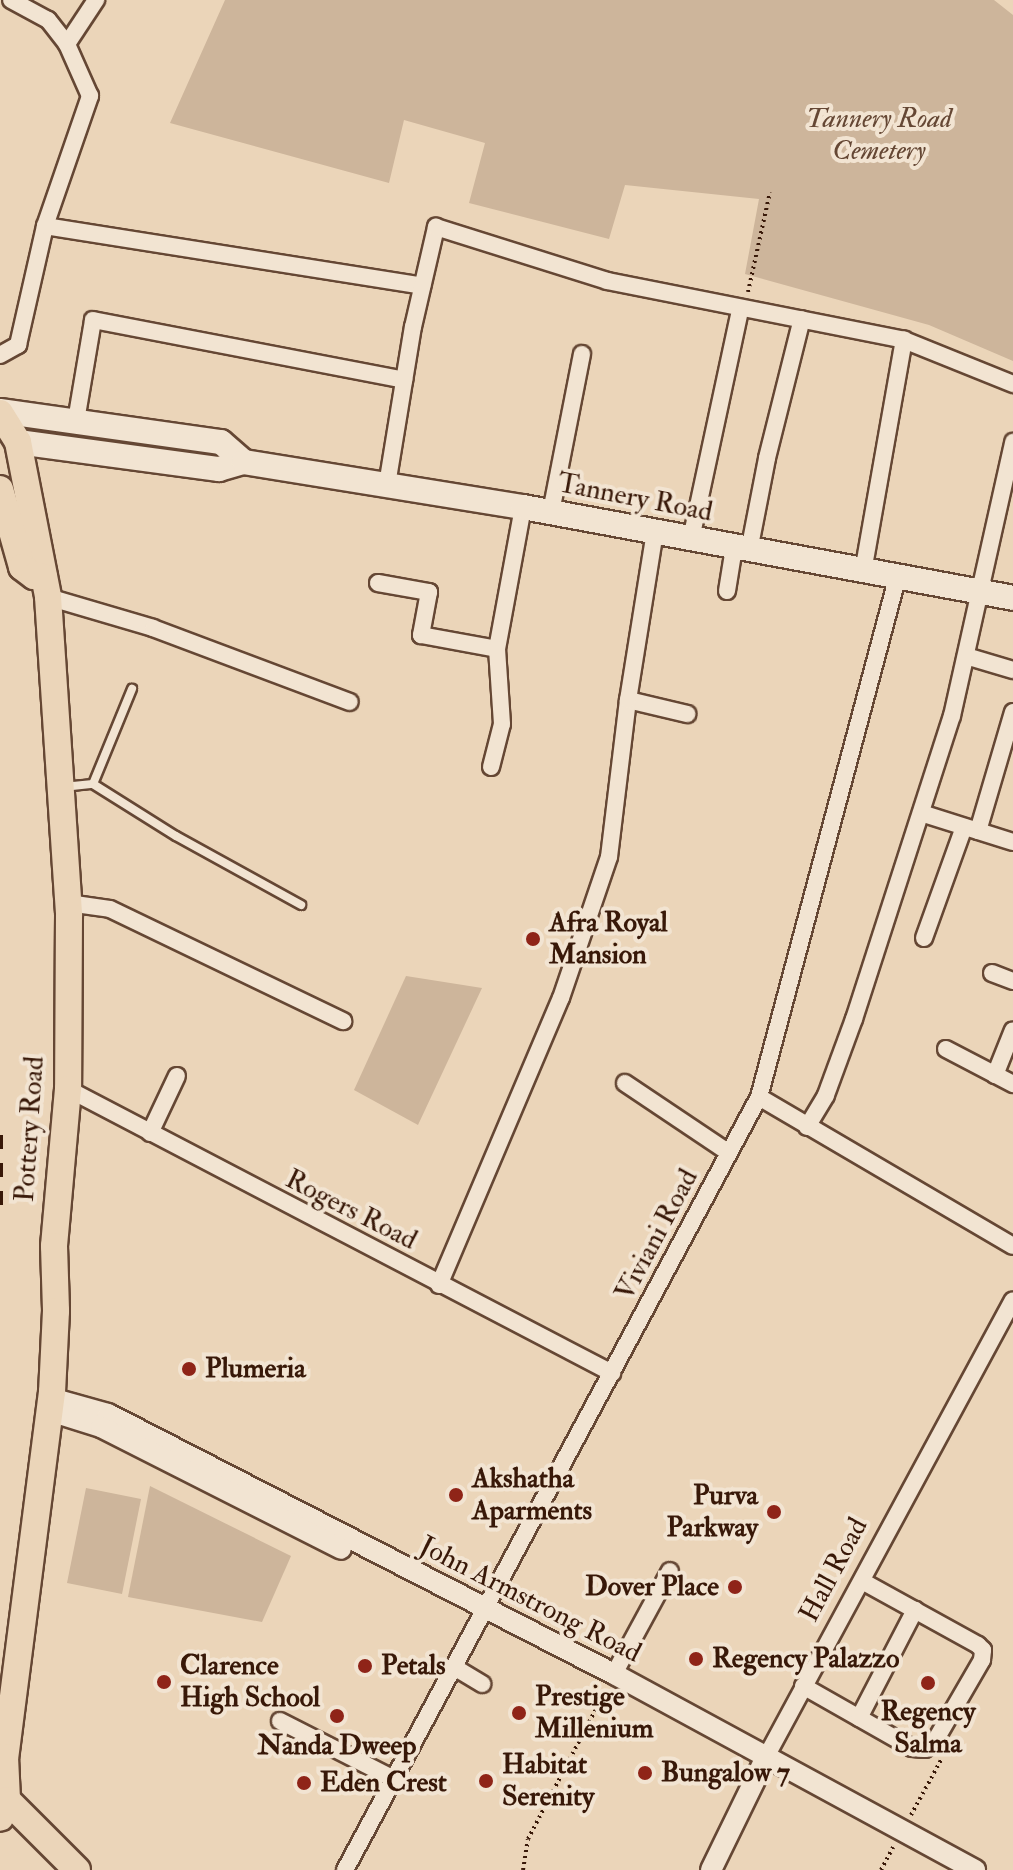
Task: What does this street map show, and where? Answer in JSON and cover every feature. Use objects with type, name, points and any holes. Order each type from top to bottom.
[{"type":"main road","name":"Tannery Road","points":[[0,412],[221,442],[244,462]]},
{"type":"main road","points":[[0,412],[9,441]]},
{"type":"main road","name":"Tannery Road","points":[[9,441],[219,469],[244,462],[523,507],[897,579],[1013,598]]},
{"type":"main road","name":"Pottery Road","points":[[4,1809],[5,1757],[50,1405],[56,1311],[54,1246],[68,1089],[68,903],[46,587],[9,441]]},
{"type":"main road","points":[[0,489],[22,567],[46,587]]},
{"type":"main road","points":[[0,1673],[21,1531],[54,1246]]},
{"type":"main road","points":[[4,1809],[70,1869]]},
{"type":"street","points":[[0,355],[18,345],[45,226],[90,96],[67,44],[37,6],[11,0]]},
{"type":"street","points":[[67,44],[96,0]]},
{"type":"street","points":[[45,226],[422,286]]},
{"type":"street","points":[[387,485],[404,380],[436,227],[607,281],[904,340],[1013,384]]},
{"type":"street","points":[[691,539],[742,310]]},
{"type":"street","points":[[727,591],[767,458],[802,319]]},
{"type":"street","points":[[76,421],[93,320],[404,380]]},
{"type":"street","points":[[863,572],[904,340]]},
{"type":"street","points":[[551,512],[582,354]]},
{"type":"street","points":[[807,1127],[826,1095],[854,1019],[952,716],[1013,442]]},
{"type":"street","points":[[491,767],[502,724],[497,649],[523,507]]},
{"type":"street","points":[[439,1285],[459,1246],[517,1097],[561,998],[609,857],[628,700],[655,532]]},
{"type":"street","name":"Viviani Road","points":[[345,1870],[759,1097],[897,579]]},
{"type":"street","points":[[378,583],[429,592],[421,635],[497,649]]},
{"type":"street","points":[[46,587],[350,702]]},
{"type":"street","points":[[966,656],[1013,670]]},
{"type":"street","points":[[628,700],[687,714]]},
{"type":"street","points":[[924,938],[971,829],[1013,712]]},
{"type":"street","points":[[921,813],[1013,842]]},
{"type":"street","points":[[68,903],[110,909],[343,1021]]},
{"type":"street","points":[[992,973],[1013,981]]},
{"type":"street","points":[[995,1075],[1013,1030]]},
{"type":"street","points":[[946,1049],[1013,1084]]},
{"type":"street","points":[[150,1133],[177,1076]]},
{"type":"street","points":[[625,1083],[729,1153]]},
{"type":"street","name":"Rogers Road","points":[[68,1089],[612,1373]]},
{"type":"street","points":[[759,1097],[1013,1246]]},
{"type":"street","name":"Hall Road","points":[[711,1870],[803,1686],[1013,1300]]},
{"type":"street","name":"John Armstrong Road","points":[[50,1405],[484,1612],[899,1836],[975,1870]]},
{"type":"street","points":[[611,1678],[670,1571]]},
{"type":"street","points":[[803,1686],[912,1748],[925,1749],[935,1741],[982,1660],[983,1650],[978,1645],[862,1581]]},
{"type":"street","points":[[859,1718],[915,1610]]},
{"type":"street","points":[[454,1667],[482,1684]]},
{"type":"street","points":[[280,1721],[394,1779]]},
{"type":"street","name":"John Armstrong Road","points":[[899,1836],[949,1870]]},
{"type":"lane","points":[[93,784],[132,689]]},
{"type":"lane","points":[[62,787],[93,784],[176,836],[301,905]]},
{"type":"path","points":[[742,310],[770,192]]},
{"type":"path","points":[[523,1870],[528,1839],[611,1678]]},
{"type":"path","points":[[881,1870],[945,1752]]},
{"type":"green space","name":"Tannery Road Cemetery","points":[[225,0],[994,0],[1013,15],[1013,361],[929,325],[745,274],[759,199],[625,185],[609,239],[469,203],[485,143],[404,120],[389,183],[170,123]]},
{"type":"green space","points":[[406,976],[482,988],[418,1125],[354,1090]]},
{"type":"green space","points":[[150,1486],[291,1556],[262,1622],[128,1597]]},
{"type":"green space","points":[[86,1488],[141,1499],[122,1594],[67,1583]]},
{"type":"railway","points":[[0,1135],[0,1206]]},
{"type":"place","name":"Afra Royal Mansion","points":[[533,939]]},
{"type":"place","name":"Plumeria","points":[[189,1369]]},
{"type":"place","name":"Akshatha Aparments","points":[[456,1495]]},
{"type":"place","name":"Purva Parkway","points":[[774,1512]]},
{"type":"place","name":"Dover Place","points":[[735,1587]]},
{"type":"place","name":"Regency Palazzo","points":[[696,1659]]},
{"type":"place","name":"Petals","points":[[365,1666]]},
{"type":"place","name":"Clarence High School","points":[[164,1682]]},
{"type":"place","name":"Regency Salma","points":[[928,1683]]},
{"type":"place","name":"Prestige Millenium","points":[[519,1713]]},
{"type":"place","name":"Nanda Dweep","points":[[337,1716]]},
{"type":"place","name":"Bungalow 7","points":[[645,1773]]},
{"type":"place","name":"Habitat Serenity","points":[[486,1781]]},
{"type":"place","name":"Eden Crest","points":[[304,1783]]}]
